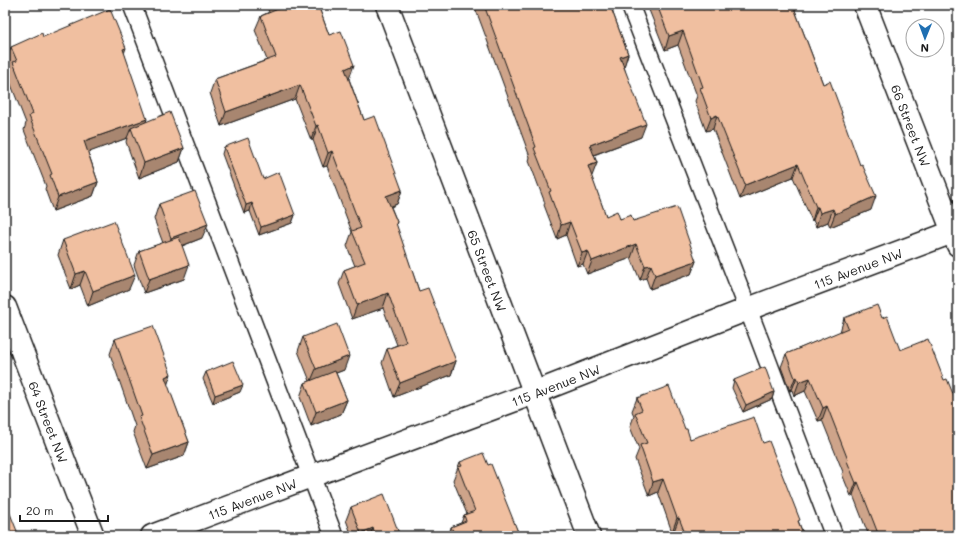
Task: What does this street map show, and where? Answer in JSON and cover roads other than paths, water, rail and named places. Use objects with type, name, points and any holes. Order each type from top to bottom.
[{"type":"street","name":"65 Street NW","points":[[387,5],[589,536]]},
{"type":"street","name":"66 Street NW","points":[[866,5],[956,235]]},
{"type":"street","name":"115 Avenue NW","points":[[152,536],[534,393],[748,309],[956,235]]},
{"type":"street","name":"64 Street NW","points":[[5,307],[93,536]]},
{"type":"lane","points":[[132,5],[334,536]]},
{"type":"lane","points":[[630,5],[834,536]]}]
